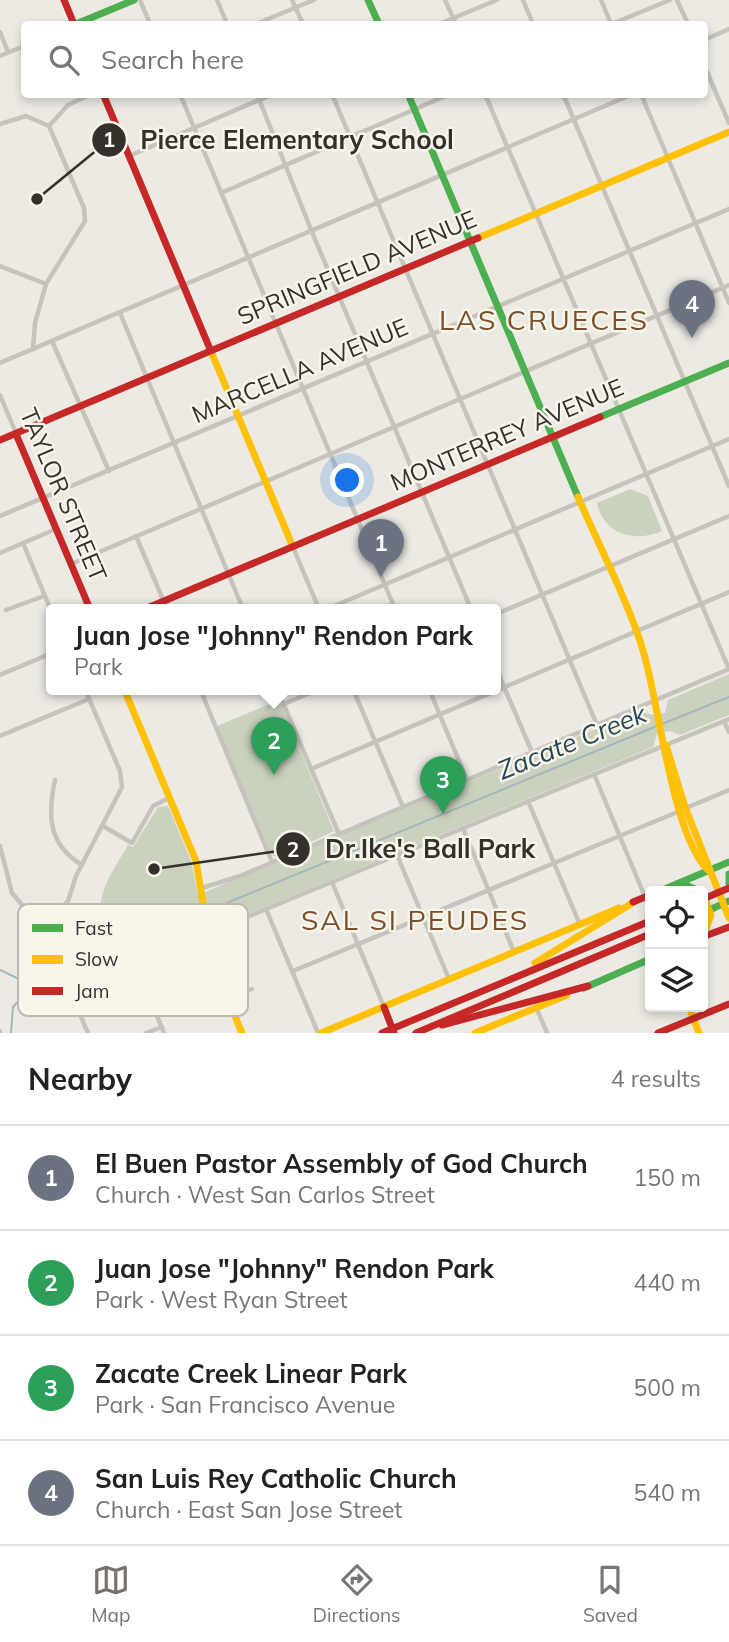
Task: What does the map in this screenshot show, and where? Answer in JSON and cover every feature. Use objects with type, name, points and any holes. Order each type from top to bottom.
[{"type":"main road","points":[[64,0],[74,21]]},
{"type":"main road","points":[[82,21],[134,0]]},
{"type":"main road","points":[[368,0],[378,21]]},
{"type":"main road","points":[[105,98],[293,547]]},
{"type":"main road","points":[[410,98],[635,632],[656,699],[666,744],[671,752],[683,810],[707,860],[729,918]]},
{"type":"main road","name":"SPRINGFIELD AVENUE","points":[[0,440],[729,132]]},
{"type":"main road","name":"MONTERREY AVENUE","points":[[167,604],[229,574],[729,363]]},
{"type":"main road","name":"TAYLOR STREET","points":[[16,434],[88,604]]},
{"type":"main road","points":[[126,695],[196,861],[204,904]]},
{"type":"main road","points":[[672,886],[729,862]]},
{"type":"main road","points":[[729,874],[729,883]]},
{"type":"main road","points":[[680,883],[686,886]]},
{"type":"main road","points":[[708,893],[729,888]]},
{"type":"main road","points":[[319,1033],[645,897]]},
{"type":"main road","points":[[708,910],[729,901]]},
{"type":"main road","points":[[482,989],[573,942],[634,902]]},
{"type":"main road","points":[[382,1033],[645,923]]},
{"type":"main road","points":[[708,934],[729,927]]},
{"type":"main road","points":[[416,1033],[645,936]]},
{"type":"main road","points":[[475,1033],[645,961]]},
{"type":"main road","points":[[432,1026],[452,1024],[588,986]]},
{"type":"main road","points":[[658,1033],[729,1003]]},
{"type":"main road","points":[[384,1007],[394,1033]]},
{"type":"main road","points":[[691,1012],[699,1033]]},
{"type":"main road","points":[[234,1016],[242,1033]]},
{"type":"street","points":[[140,0],[149,21]]},
{"type":"street","points":[[217,0],[227,21]]},
{"type":"street","points":[[292,0],[302,21]]},
{"type":"street","points":[[264,21],[314,0]]},
{"type":"street","points":[[445,0],[454,21]]},
{"type":"street","points":[[456,21],[497,0]]},
{"type":"street","points":[[523,0],[532,21]]},
{"type":"street","points":[[601,0],[611,21]]},
{"type":"street","points":[[619,21],[670,0]]},
{"type":"street","points":[[677,0],[687,21]]},
{"type":"street","points":[[708,39],[729,29]]},
{"type":"street","points":[[0,32],[8,52]]},
{"type":"street","points":[[0,56],[21,47]]},
{"type":"street","points":[[708,72],[729,123]]},
{"type":"street","points":[[49,126],[68,106],[83,98]]},
{"type":"street","points":[[182,98],[393,604]]},
{"type":"street","points":[[129,156],[256,98]]},
{"type":"street","points":[[258,98],[469,604]]},
{"type":"street","points":[[334,98],[597,725]]},
{"type":"street","points":[[220,194],[442,98]]},
{"type":"street","points":[[203,892],[729,669],[487,98]]},
{"type":"street","points":[[565,98],[729,486]]},
{"type":"street","points":[[0,363],[624,98]]},
{"type":"street","points":[[643,98],[729,303]]},
{"type":"street","points":[[0,124],[26,116],[49,126],[83,208],[85,220],[46,284],[35,323],[33,349]]},
{"type":"street","name":"MARCELLA AVENUE","points":[[0,516],[729,209]]},
{"type":"street","points":[[0,266],[46,284]]},
{"type":"street","points":[[71,564],[729,285]]},
{"type":"street","points":[[120,313],[241,604]]},
{"type":"street","points":[[52,341],[109,471]]},
{"type":"street","name":"TAYLOR STREET","points":[[0,395],[16,434]]},
{"type":"street","points":[[339,604],[729,439]]},
{"type":"street","points":[[501,612],[729,516]]},
{"type":"street","points":[[0,552],[56,529]]},
{"type":"street","points":[[136,536],[165,604]]},
{"type":"street","points":[[23,543],[48,604]]},
{"type":"street","points":[[293,547],[317,604]]},
{"type":"street","points":[[501,689],[729,592]]},
{"type":"street","points":[[6,610],[44,596]]},
{"type":"street","points":[[0,676],[46,656]]},
{"type":"street","points":[[501,679],[532,752]]},
{"type":"street","points":[[65,904],[121,787],[120,772],[87,695]]},
{"type":"street","points":[[202,695],[272,862]]},
{"type":"street","points":[[280,695],[338,834]]},
{"type":"street","points":[[284,704],[304,695]]},
{"type":"street","points":[[356,695],[403,807]]},
{"type":"street","points":[[432,695],[467,780]]},
{"type":"street","points":[[311,769],[486,695]]},
{"type":"street","points":[[0,736],[89,699]]},
{"type":"street","points":[[248,916],[727,720],[729,732]]},
{"type":"street","points":[[594,774],[645,890]]},
{"type":"street","points":[[55,780],[50,805],[58,844],[64,854],[82,865]]},
{"type":"street","points":[[292,971],[729,790]]},
{"type":"street","points":[[103,827],[132,843],[153,806],[169,798]]},
{"type":"street","points":[[528,801],[580,925]]},
{"type":"street","points":[[463,828],[514,952]]},
{"type":"street","points":[[0,846],[12,893],[21,904]]},
{"type":"street","points":[[397,855],[449,979]]},
{"type":"street","points":[[332,882],[384,1007]]},
{"type":"street","points":[[266,909],[319,1033]]},
{"type":"street","points":[[248,991],[252,989]]},
{"type":"street","points":[[536,1007],[547,1033]]},
{"type":"street","points":[[81,1016],[88,1033]]},
{"type":"street","points":[[157,1016],[164,1033]]},
{"type":"street","points":[[146,1033],[162,1027]]},
{"type":"green space","points":[[630,489],[648,496],[662,531],[652,535],[631,536],[622,534],[606,523],[597,503]]},
{"type":"green space","points":[[729,674],[729,715],[680,735],[670,731],[657,734],[653,747],[248,914],[248,904],[101,904],[111,874],[128,845],[133,847],[158,807],[168,806],[191,861],[198,895],[639,711],[653,715],[665,713],[668,700]]},
{"type":"green space","points":[[279,700],[334,831],[277,858],[271,854],[217,726]]},
{"type":"waterway","name":"Zacate Creek","points":[[662,724],[729,697]]},
{"type":"waterway","name":"Zacate Creek","points":[[224,904],[657,726]]},
{"type":"waterway","name":"Zacate Creek","points":[[0,970],[18,979]]},
{"type":"waterway","points":[[11,1033],[13,1007],[18,1002]]},
{"type":"traffic: fast","points":[[83,21],[134,0]]},
{"type":"traffic: fast","points":[[368,0],[378,21]]},
{"type":"traffic: fast","points":[[410,98],[578,497]]},
{"type":"traffic: fast","points":[[600,417],[729,363]]},
{"type":"traffic: fast","points":[[672,886],[729,862]]},
{"type":"traffic: fast","points":[[729,874],[729,883]]},
{"type":"traffic: fast","points":[[680,883],[688,886]]},
{"type":"traffic: fast","points":[[708,911],[729,901]]},
{"type":"traffic: fast","points":[[584,988],[645,961]]},
{"type":"traffic: slow","points":[[478,238],[729,132]]},
{"type":"traffic: slow","points":[[210,349],[293,547]]},
{"type":"traffic: slow","points":[[578,497],[638,635],[686,831],[696,855],[709,871]]},
{"type":"traffic: slow","points":[[127,695],[196,861],[203,904]]},
{"type":"traffic: slow","points":[[666,745],[685,807],[729,918]]},
{"type":"traffic: slow","points":[[535,963],[634,902]]},
{"type":"traffic: slow","points":[[708,907],[711,915],[708,923]]},
{"type":"traffic: slow","points":[[321,1033],[619,908]]},
{"type":"traffic: slow","points":[[475,1033],[567,995]]},
{"type":"traffic: slow","points":[[691,1012],[699,1033]]},
{"type":"traffic: slow","points":[[235,1016],[242,1033]]},
{"type":"traffic: jam","points":[[64,0],[73,21]]},
{"type":"traffic: jam","points":[[105,98],[210,349]]},
{"type":"traffic: jam","points":[[0,440],[478,238]]},
{"type":"traffic: jam","points":[[157,604],[600,417]]},
{"type":"traffic: jam","points":[[16,434],[88,604]]},
{"type":"traffic: jam","points":[[708,897],[729,888]]},
{"type":"traffic: jam","points":[[633,902],[645,897]]},
{"type":"traffic: jam","points":[[382,1033],[645,923]]},
{"type":"traffic: jam","points":[[708,935],[729,927]]},
{"type":"traffic: jam","points":[[416,1033],[645,936]]},
{"type":"traffic: jam","points":[[442,1025],[588,986]]},
{"type":"traffic: jam","points":[[658,1033],[729,1004]]},
{"type":"traffic: jam","points":[[384,1007],[394,1033]]},
{"type":"place","name":"Pierce Elementary School","points":[[37,199]]},
{"type":"place","name":"San Luis Rey Catholic Church","points":[[692,338]]},
{"type":"place","name":"El Buen Pastor Assembly of God Church","points":[[381,577]]},
{"type":"place","name":"Juan Jose \"Johnny\" Rendon Park","points":[[274,775]]},
{"type":"place","name":"Zacate Creek Linear Park","points":[[443,814]]},
{"type":"place","name":"Dr.Ike's Ball Park","points":[[154,869]]},
{"type":"district","name":"LAS CRUECES","points":[[544,320]]},
{"type":"district","name":"SAL SI PEUDES","points":[[415,920]]}]
